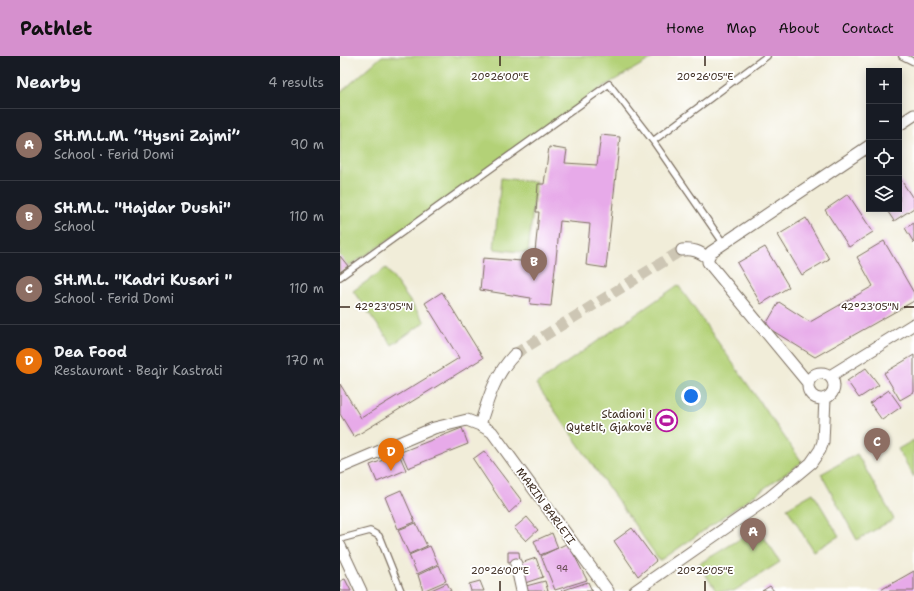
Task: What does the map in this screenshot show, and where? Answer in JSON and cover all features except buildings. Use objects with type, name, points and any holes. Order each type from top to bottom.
[{"type":"street","points":[[902,123],[914,115]]},
{"type":"street","points":[[708,258],[711,252],[866,148]]},
{"type":"street","points":[[682,250],[690,249],[701,252],[708,258],[708,262],[808,383],[808,387],[812,395],[816,398],[825,398],[832,393],[834,389],[834,384],[830,376],[826,374],[817,373],[813,375],[808,383]]},
{"type":"street","points":[[830,376],[914,324]]},
{"type":"street","points":[[340,468],[434,428],[467,420],[480,425],[492,386],[506,363],[515,354]]},
{"type":"street","points":[[635,591],[764,502],[811,463],[820,450],[822,442],[825,398]]},
{"type":"street","name":"MARIN BARLETI","points":[[480,425],[492,432],[608,591]]},
{"type":"street","points":[[340,546],[362,591]]},
{"type":"street","points":[[516,564],[522,591]]},
{"type":"lane","points":[[653,141],[767,56]]},
{"type":"lane","points":[[902,56],[914,62]]},
{"type":"lane","points":[[340,278],[609,84],[653,141],[724,244]]},
{"type":"lane","points":[[340,539],[370,531],[379,536],[401,591]]},
{"type":"green space","points":[[382,56],[656,56],[601,88],[374,250],[340,271],[340,93]]},
{"type":"green space","points":[[501,178],[536,182],[528,253],[494,249]]},
{"type":"green space","points":[[386,268],[425,322],[392,345],[353,291]]},
{"type":"green space","name":"Stadioni i Qytetit, Gjakovë","points":[[678,285],[802,462],[660,561],[536,384]]},
{"type":"green space","points":[[914,440],[914,477],[898,449]]},
{"type":"green space","points":[[857,454],[894,519],[857,540],[821,474]]},
{"type":"green space","points":[[813,493],[839,536],[813,551],[787,508]]},
{"type":"green space","points":[[758,528],[780,562],[734,591],[716,591],[699,564]]},
{"type":"tunnel","points":[[515,354],[682,250]]},
{"type":"place","name":"SH.M.L. \"Hajdar Dushi\"","points":[[534,281]]},
{"type":"place","name":"Stadioni i Qytetit, Gjakovë","points":[[667,420]]},
{"type":"place","name":"SH.M.L. \"Kadri Kusari \"","points":[[877,461]]},
{"type":"place","name":"Dea Food","points":[[391,471]]},
{"type":"place","name":"SH.M.L.M. “Hysni Zajmi”","points":[[753,551]]}]
